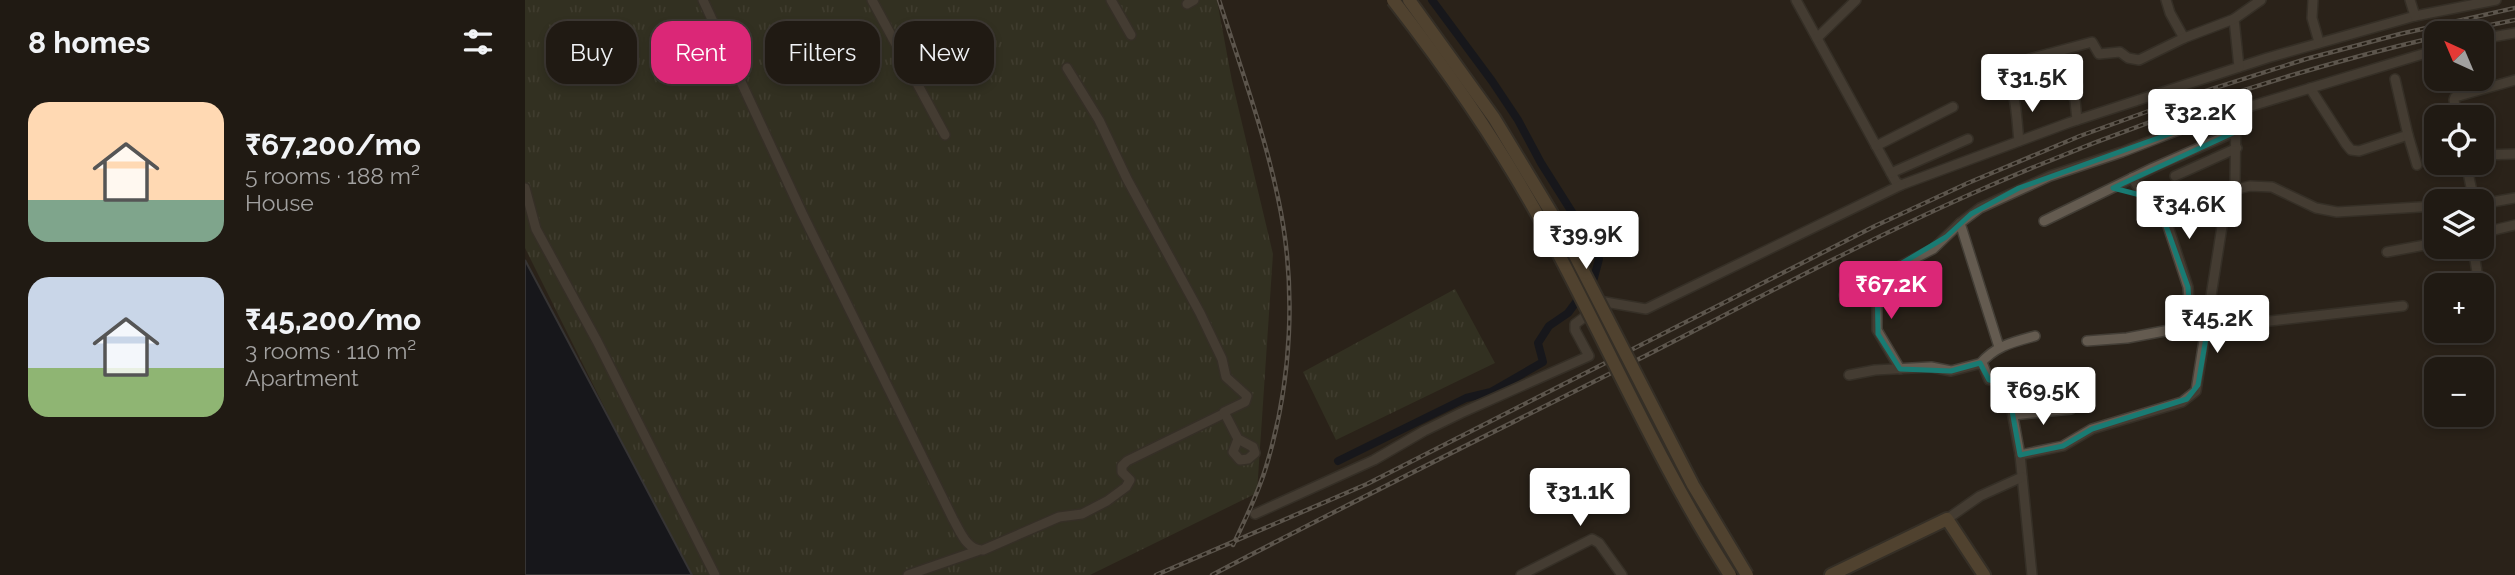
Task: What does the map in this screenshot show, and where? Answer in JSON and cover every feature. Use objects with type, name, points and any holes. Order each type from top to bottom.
[{"type":"main road","points":[[1393,0],[1442,66],[1530,201],[1697,521],[1730,575]]},
{"type":"main road","points":[[1409,0],[1495,118],[1563,232],[1708,515],[1747,575]]},
{"type":"main road","points":[[1831,575],[1947,519],[1984,575]]},
{"type":"street","points":[[702,0],[802,213],[953,519],[970,546],[977,551]]},
{"type":"street","points":[[872,0],[945,135]]},
{"type":"street","points":[[1111,0],[1131,35]]},
{"type":"street","points":[[1795,0],[1896,182],[1901,185]]},
{"type":"street","points":[[1817,38],[1845,4],[1856,0]]},
{"type":"street","points":[[2166,0],[2184,38]]},
{"type":"street","points":[[2313,0],[2312,18],[2319,42]]},
{"type":"street","points":[[2410,0],[2415,16]]},
{"type":"street","points":[[1255,514],[1374,460],[1461,413],[1589,356],[1575,330],[1575,324],[1605,302],[1646,309],[1901,185],[2077,120],[2319,42],[2415,16],[2496,0]]},
{"type":"street","points":[[2029,59],[2092,42],[2099,54],[2120,52],[2128,58],[2139,60],[2184,38],[2234,19],[2259,1]]},
{"type":"street","points":[[2234,19],[2239,67]]},
{"type":"street","points":[[2494,37],[2515,33]]},
{"type":"street","points":[[2048,54],[2058,80],[2073,86],[2077,120]]},
{"type":"street","points":[[1844,296],[1933,249],[1980,208],[2050,176],[2236,110],[2424,54]]},
{"type":"street","points":[[908,575],[983,550],[1059,517],[1082,514],[1107,501],[1126,487],[1130,480],[1122,472],[1122,466],[1127,461],[1225,413],[1245,402],[1247,396],[1226,377],[1222,359],[1200,313],[1127,179],[1099,120],[1067,68]]},
{"type":"street","points":[[2395,79],[2417,166]]},
{"type":"street","points":[[2455,105],[2455,97],[2515,80]]},
{"type":"street","points":[[2310,88],[2351,150],[2359,151],[2408,135]]},
{"type":"street","points":[[2013,93],[2018,111],[2016,119],[2019,141]]},
{"type":"street","points":[[1876,146],[1953,107]]},
{"type":"street","points":[[2020,455],[2063,446],[2092,429],[2187,400],[2196,391],[2223,220],[2233,190],[2237,148],[2236,110]]},
{"type":"street","points":[[2044,221],[2235,132]]},
{"type":"street","points":[[1891,173],[1968,139]]},
{"type":"street","points":[[2175,176],[2237,148]]},
{"type":"street","points":[[2494,155],[2515,154]]},
{"type":"street","points":[[2132,178],[2143,194],[2156,201],[2164,214],[2188,287],[2191,326]]},
{"type":"street","points":[[2233,190],[2250,186],[2272,187],[2316,208],[2337,212],[2424,207]]},
{"type":"street","points":[[525,188],[536,229],[593,334],[715,575]]},
{"type":"street","points":[[2494,202],[2515,198]]},
{"type":"street","points":[[1960,223],[1999,347]]},
{"type":"street","points":[[2494,230],[2515,225]]},
{"type":"street","points":[[2387,252],[2424,245]]},
{"type":"street","points":[[1877,278],[1877,330],[1901,369]]},
{"type":"street","points":[[2087,341],[2127,338],[2191,326],[2304,318],[2403,306]]},
{"type":"street","points":[[1849,375],[1931,367],[1951,372],[1980,364],[1990,352],[1999,347],[2035,335]]},
{"type":"street","points":[[1980,364],[1989,380],[2007,385],[2020,455],[2032,575]]},
{"type":"street","points":[[2013,415],[2071,409]]},
{"type":"street","points":[[1225,413],[1238,439]]},
{"type":"street","points":[[1947,519],[1980,496],[2022,477]]},
{"type":"street","points":[[1521,575],[1593,539],[1599,542],[1622,575]]},
{"type":"highlighted area","points":[[2236,110],[2235,132],[2113,188],[2152,198],[2159,206],[2188,287],[2191,326],[2208,326],[2198,385],[2187,399],[2092,429],[2063,446],[2020,455],[2007,383],[1989,380],[1980,363],[1951,371],[1900,369],[1878,334],[1877,278],[1946,237],[1971,214],[2019,188]]},
{"type":"green space","points":[[525,0],[1217,0],[1232,81],[1273,254],[1257,493],[1090,575],[688,575],[525,248]]},
{"type":"green space","points":[[1455,289],[1495,363],[1336,440],[1303,372]]},
{"type":"water","points":[[525,260],[692,575],[525,575]]},
{"type":"waterway","points":[[1338,461],[1466,398],[1491,392],[1543,362],[1538,343],[1549,326],[1568,313],[1594,278],[1599,259],[1518,120],[1432,0]]},
{"type":"railway","points":[[1219,0],[1266,148],[1278,198],[1288,265],[1289,299],[1286,367],[1275,435],[1259,487],[1233,545]]},
{"type":"railway","points":[[1156,575],[1367,484],[1875,226],[2080,136],[2190,96],[2306,59],[2515,8]]},
{"type":"railway","points":[[2494,24],[2515,20]]},
{"type":"railway","points":[[1212,575],[1845,253],[1971,194],[2084,147],[2200,105],[2317,68],[2424,40]]}]
